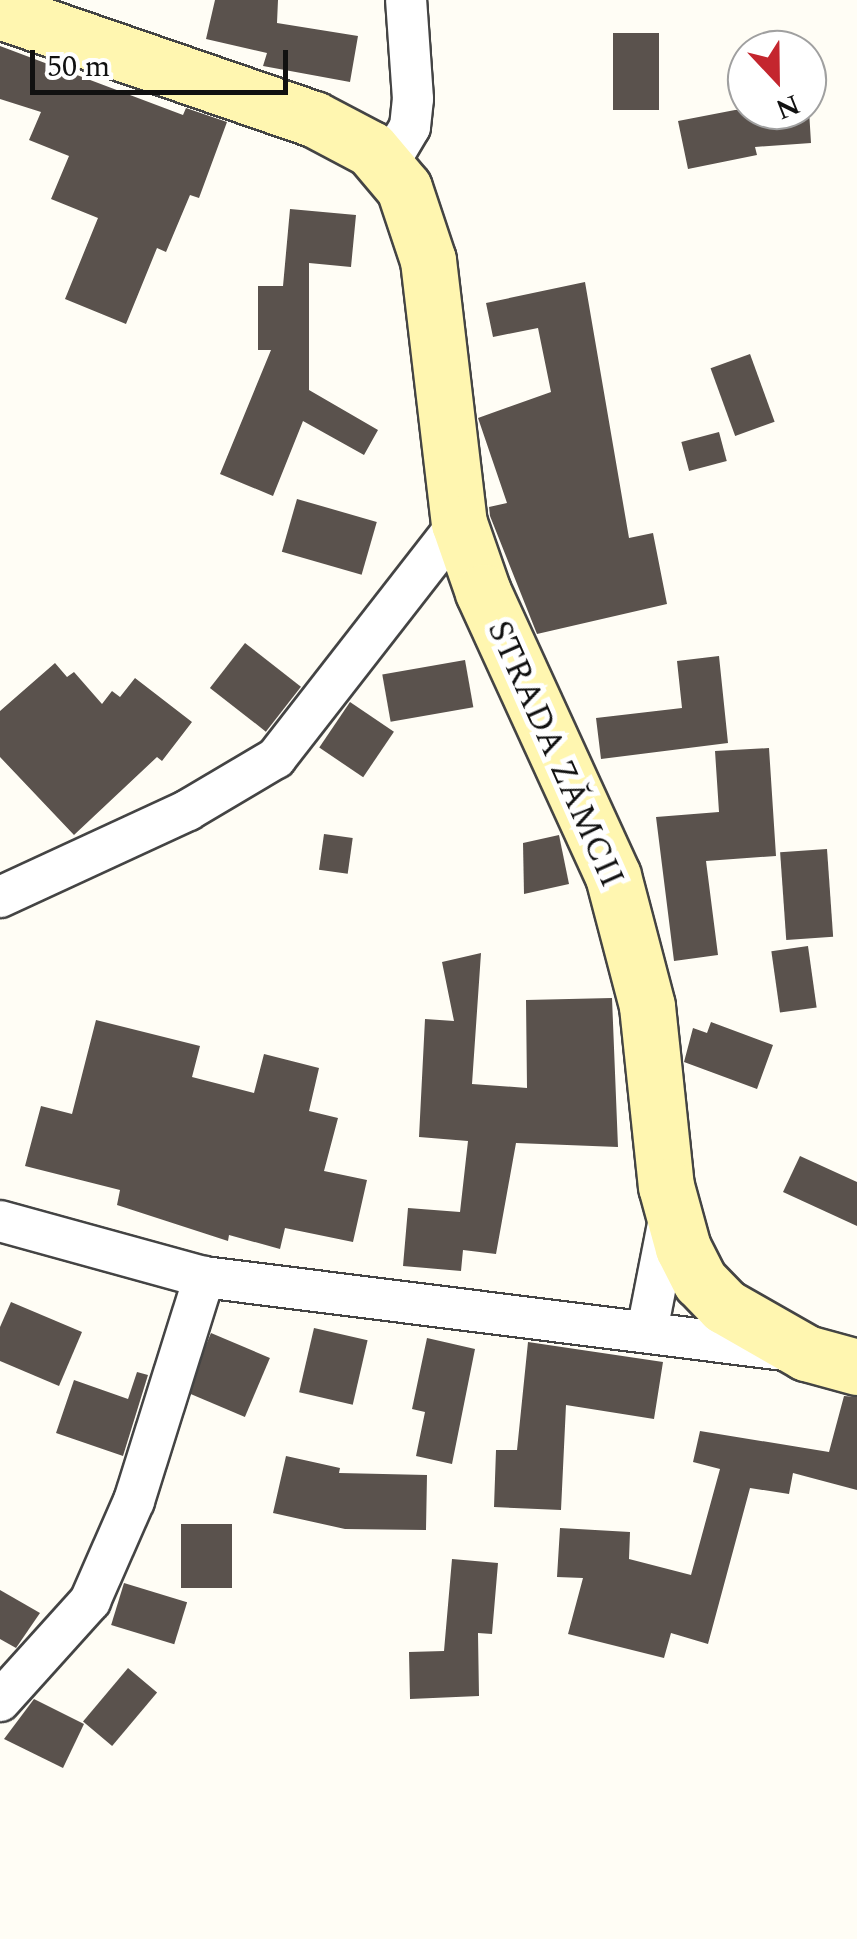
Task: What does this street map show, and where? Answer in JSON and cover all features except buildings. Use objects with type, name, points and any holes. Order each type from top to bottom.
[{"type":"main road","points":[[0,11],[300,114],[347,134],[388,164]]},
{"type":"main road","name":"STRADA ZĂMCII","points":[[388,164],[415,209],[428,260],[459,523],[483,592],[586,805],[613,876],[646,1006],[671,1210],[700,1281],[724,1306],[832,1360]]},
{"type":"street","points":[[388,164],[410,126],[413,99],[406,0]]},
{"type":"street","points":[[0,897],[188,810],[276,758],[459,523]]},
{"type":"street","points":[[647,1331],[671,1210]]},
{"type":"street","name":"STRADA ZĂMCII","points":[[0,1221],[204,1276],[647,1331],[832,1360]]},
{"type":"street","points":[[0,1701],[90,1601],[134,1501],[204,1276]]}]
